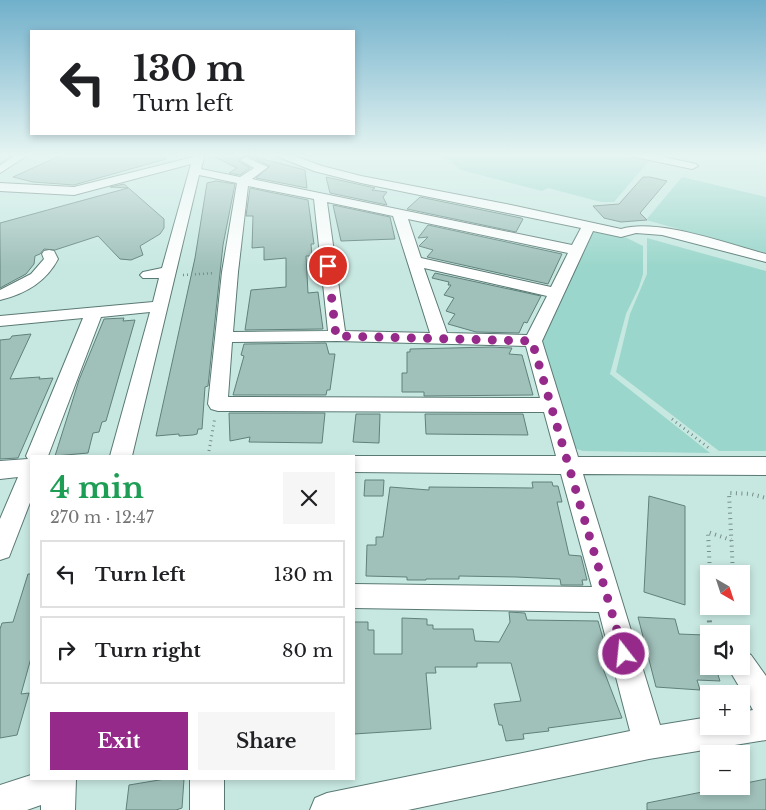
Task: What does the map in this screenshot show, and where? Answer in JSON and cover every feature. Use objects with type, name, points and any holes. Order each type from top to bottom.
[{"type":"street","points":[[121,455],[161,306],[175,273],[191,192]]},
{"type":"street","points":[[241,192],[230,272],[218,404],[552,405]]},
{"type":"street","points":[[300,192],[576,250]]},
{"type":"street","points":[[418,192],[497,206],[621,233],[635,229],[655,230],[766,258]]},
{"type":"street","points":[[320,196],[336,336]]},
{"type":"street","points":[[399,212],[440,338]]},
{"type":"street","points":[[589,225],[532,341],[609,600],[649,743]]},
{"type":"street","points":[[0,295],[26,285],[42,275],[51,259],[49,254]]},
{"type":"street","points":[[415,261],[555,293]]},
{"type":"street","points":[[148,275],[175,273]]},
{"type":"street","points":[[0,321],[161,306]]},
{"type":"street","points":[[37,455],[94,313]]},
{"type":"street","points":[[225,336],[336,336],[532,341]]},
{"type":"street","points":[[355,464],[766,466]]},
{"type":"street","points":[[0,470],[30,468]]},
{"type":"street","points":[[0,549],[30,474]]},
{"type":"street","points":[[355,596],[609,600]]},
{"type":"street","points":[[327,810],[765,720],[745,675]]},
{"type":"street","points":[[207,780],[207,810]]},
{"type":"street","points":[[0,802],[58,790]]},
{"type":"path","points":[[175,273],[230,272]]},
{"type":"path","points":[[209,451],[218,404]]},
{"type":"path","points":[[672,419],[716,453]]},
{"type":"path","points":[[732,565],[729,493],[751,494],[766,498]]},
{"type":"path","points":[[710,565],[708,532],[731,540]]},
{"type":"green space","points":[[562,192],[623,192],[614,202],[601,202]]},
{"type":"green space","points":[[670,192],[744,192],[766,197],[766,253],[646,220]]},
{"type":"green space","points":[[597,231],[627,238],[643,246],[643,274],[626,314],[610,374],[710,453],[583,451],[574,448],[542,341],[592,232]]},
{"type":"green space","points":[[647,238],[766,271],[766,451],[719,451],[616,372],[630,314],[647,274]]},
{"type":"building","points":[[114,192],[133,192],[164,219],[164,228],[160,234],[140,246],[143,255],[131,260],[120,259],[98,236],[55,250],[44,249],[35,256],[34,264],[26,274],[0,288],[0,223]]},
{"type":"building","points":[[206,192],[233,192],[223,245],[208,386],[205,387],[202,429],[198,429],[197,434],[193,435],[156,436],[195,258]]},
{"type":"building","points":[[249,192],[268,192],[308,200],[314,244],[311,244],[312,256],[306,256],[308,293],[318,292],[323,329],[245,330],[251,290],[286,287],[286,258],[264,260],[264,247],[252,248],[253,216],[246,216]]},
{"type":"building","points":[[387,192],[383,197],[387,205],[330,193]]},
{"type":"building","points":[[630,192],[658,192],[640,213],[647,220],[621,222],[604,218],[593,206],[619,204]]},
{"type":"building","points":[[420,197],[523,219],[516,232],[407,209]]},
{"type":"building","points":[[333,205],[390,217],[395,239],[341,241]]},
{"type":"building","points":[[428,225],[562,254],[548,284],[427,257],[433,250],[419,246],[428,237],[418,238]]},
{"type":"building","points":[[435,273],[541,296],[527,323],[524,322],[519,333],[476,332],[448,324],[455,314],[446,311],[454,298],[444,295],[451,285],[448,285],[449,282],[432,278]]},
{"type":"building","points":[[124,318],[123,321],[135,320],[106,421],[102,422],[99,432],[93,433],[88,453],[55,455],[79,380],[104,319]]},
{"type":"building","points":[[31,334],[10,379],[53,378],[18,458],[0,459],[0,340],[10,339],[12,336]]},
{"type":"building","points":[[326,343],[329,354],[335,354],[330,390],[327,390],[326,395],[233,395],[244,356],[241,355],[244,344]]},
{"type":"building","points":[[512,348],[509,354],[522,355],[533,395],[424,396],[424,392],[402,392],[402,373],[407,373],[407,352],[410,352],[410,349]]},
{"type":"building","points":[[229,413],[325,413],[322,443],[249,442],[250,437],[230,441]]},
{"type":"building","points":[[356,414],[380,414],[379,443],[353,442]]},
{"type":"building","points":[[425,414],[523,414],[528,435],[426,434]]},
{"type":"building","points":[[365,480],[384,480],[383,496],[364,496]]},
{"type":"building","points":[[532,482],[552,482],[553,486],[558,486],[562,502],[557,502],[569,555],[581,556],[587,580],[582,580],[583,585],[561,585],[560,579],[516,577],[459,576],[459,579],[407,580],[407,577],[366,576],[367,545],[376,545],[376,537],[383,537],[390,487],[429,490],[429,487],[533,488]]},
{"type":"building","points":[[649,496],[685,506],[685,605],[644,592]]},
{"type":"building","points":[[28,574],[30,574],[30,662],[21,694],[29,693],[17,735],[0,738],[0,629],[2,623],[13,622]]},
{"type":"building","points":[[509,612],[525,613],[527,620],[598,621],[611,666],[602,666],[622,718],[548,728],[549,731],[523,734],[524,739],[506,741],[502,725],[499,725],[494,704],[521,701],[511,663],[477,663],[477,667],[435,667],[436,673],[426,673],[431,729],[355,734],[355,622],[368,622],[368,630],[374,630],[374,654],[402,654],[402,618],[427,619],[427,625],[433,625],[433,629],[473,629],[475,641],[499,642],[510,622]]},
{"type":"building","points":[[638,617],[675,619],[679,634],[700,635],[700,675],[718,675],[720,681],[697,680],[700,690],[656,687]]},
{"type":"building","points":[[766,779],[766,810],[647,810],[647,803],[700,792],[700,795],[750,795],[750,782]]},
{"type":"building","points":[[159,780],[184,780],[182,808],[176,810],[126,810],[129,785]]},
{"type":"route","points":[[328,266],[336,336],[532,341],[624,654]]}]
